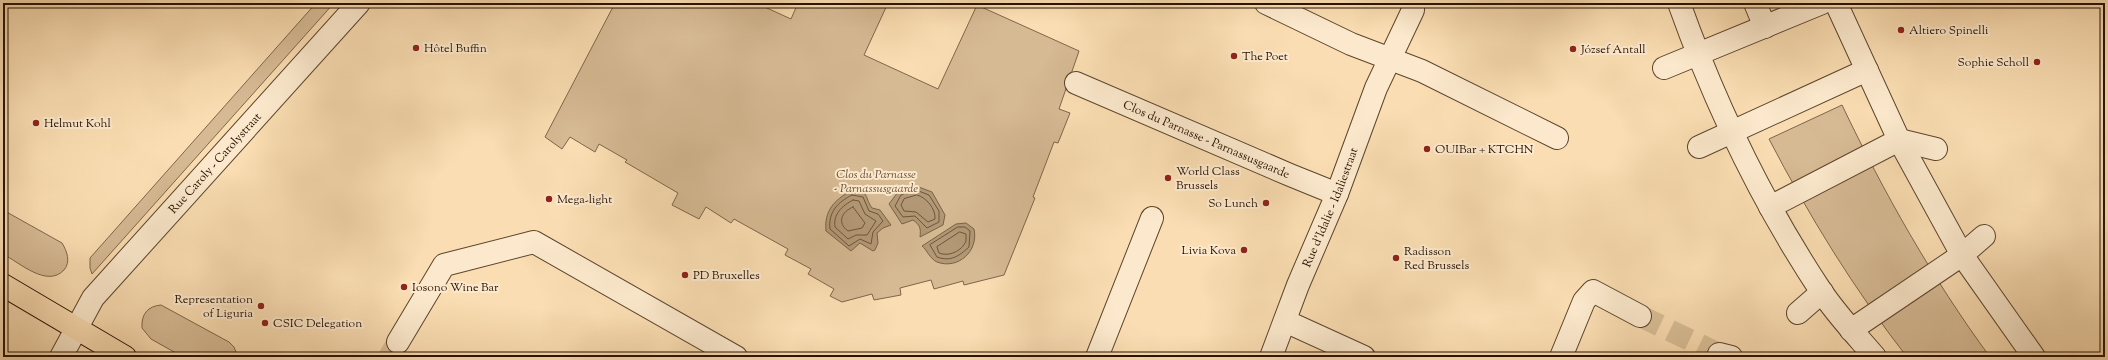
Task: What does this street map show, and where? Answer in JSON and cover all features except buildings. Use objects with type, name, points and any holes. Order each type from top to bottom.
[{"type":"main road","points":[[3,285],[125,357]]},
{"type":"street","name":"Rue Caroly - Carolystraat","points":[[61,357],[93,298],[359,3]]},
{"type":"street","points":[[1266,3],[1352,44],[1422,71],[1557,138]]},
{"type":"street","name":"Rue d'Idalie - Idaliestraat","points":[[1271,357],[1284,321],[1337,194],[1390,58],[1413,10],[1413,3]]},
{"type":"street","points":[[1680,3],[1699,54],[1732,131],[1770,207],[1822,292],[1851,330],[1875,357]]},
{"type":"street","points":[[1755,3],[1765,27]]},
{"type":"street","points":[[1664,68],[1822,3]]},
{"type":"street","points":[[1836,3],[1899,140],[1962,255],[2034,357]]},
{"type":"street","points":[[1699,147],[1867,70]]},
{"type":"street","name":"Clos du Parnasse - Parnassusgaarde","points":[[1076,83],[1337,194]]},
{"type":"street","points":[[1770,207],[1899,140],[1936,148]]},
{"type":"street","points":[[1096,357],[1152,218]]},
{"type":"street","points":[[1851,330],[1962,255],[1984,236]]},
{"type":"street","points":[[398,342],[444,265],[534,242],[736,357]]},
{"type":"street","points":[[1561,357],[1584,301],[1593,291],[1640,316]]},
{"type":"street","points":[[1798,313],[1822,292]]},
{"type":"street","points":[[1284,321],[1364,357]]},
{"type":"green space","points":[[316,3],[334,3],[92,274],[90,268],[90,258]]},
{"type":"green space","name":"Clos du Parnasse - Parnassusgaarde","points":[[615,3],[650,3],[657,7],[659,3],[756,3],[791,19],[798,3],[888,3],[864,55],[938,89],[977,5],[1079,51],[1059,109],[1070,113],[1058,143],[1054,142],[1033,197],[1035,198],[1004,275],[964,285],[963,281],[934,289],[931,280],[900,288],[901,295],[874,300],[872,294],[842,302],[830,296],[834,289],[808,274],[811,269],[785,255],[788,249],[734,219],[731,223],[706,207],[699,219],[672,205],[678,193],[625,162],[627,160],[599,144],[595,152],[570,137],[562,149],[545,137]]},
{"type":"green space","points":[[1842,105],[1892,203],[1910,234],[1948,297],[1990,357],[1907,357],[1869,305],[1816,224],[1769,139]]},
{"type":"green space","points":[[3,210],[62,243],[68,256],[67,264],[64,270],[57,275],[42,275],[25,268],[3,254]]},
{"type":"green space","points":[[161,305],[229,342],[234,347],[238,357],[183,357],[151,339],[142,328],[144,315],[152,307]]},
{"type":"water","points":[[916,186],[932,192],[945,215],[943,225],[920,237],[920,227],[913,220],[902,224],[889,204],[898,192]]},
{"type":"water","points":[[851,191],[864,193],[872,208],[880,210],[891,225],[883,228],[877,233],[878,243],[873,251],[860,243],[851,251],[826,231],[827,218],[831,207],[845,194]]},
{"type":"water","points":[[966,223],[974,229],[975,237],[970,251],[959,261],[945,264],[937,262],[932,259],[922,246],[956,224]]},
{"type":"tunnel","points":[[1640,316],[1719,354]]},
{"type":"tunnel","points":[[389,357],[398,342]]},
{"type":"place","name":"Altiero Spinelli","points":[[1901,30]]},
{"type":"place","name":"Hôtel Buffin","points":[[416,48]]},
{"type":"place","name":"József Antall","points":[[1573,49]]},
{"type":"place","name":"The Poet","points":[[1234,56]]},
{"type":"place","name":"Sophie Scholl","points":[[2037,62]]},
{"type":"place","name":"Helmut Kohl","points":[[36,123]]},
{"type":"place","name":"OUIBar + KTCHN","points":[[1427,149]]},
{"type":"place","name":"World Class Brussels","points":[[1168,178]]},
{"type":"place","name":"Mega-light","points":[[549,199]]},
{"type":"place","name":"So Lunch","points":[[1266,203]]},
{"type":"place","name":"Livia Kova","points":[[1244,250]]},
{"type":"place","name":"Radisson Red Brussels","points":[[1396,258]]},
{"type":"place","name":"PD Bruxelles","points":[[685,275]]},
{"type":"place","name":"Iosono Wine Bar","points":[[404,287]]},
{"type":"place","name":"Representation of Liguria","points":[[261,306]]},
{"type":"place","name":"CSIC Delegation","points":[[265,323]]}]
